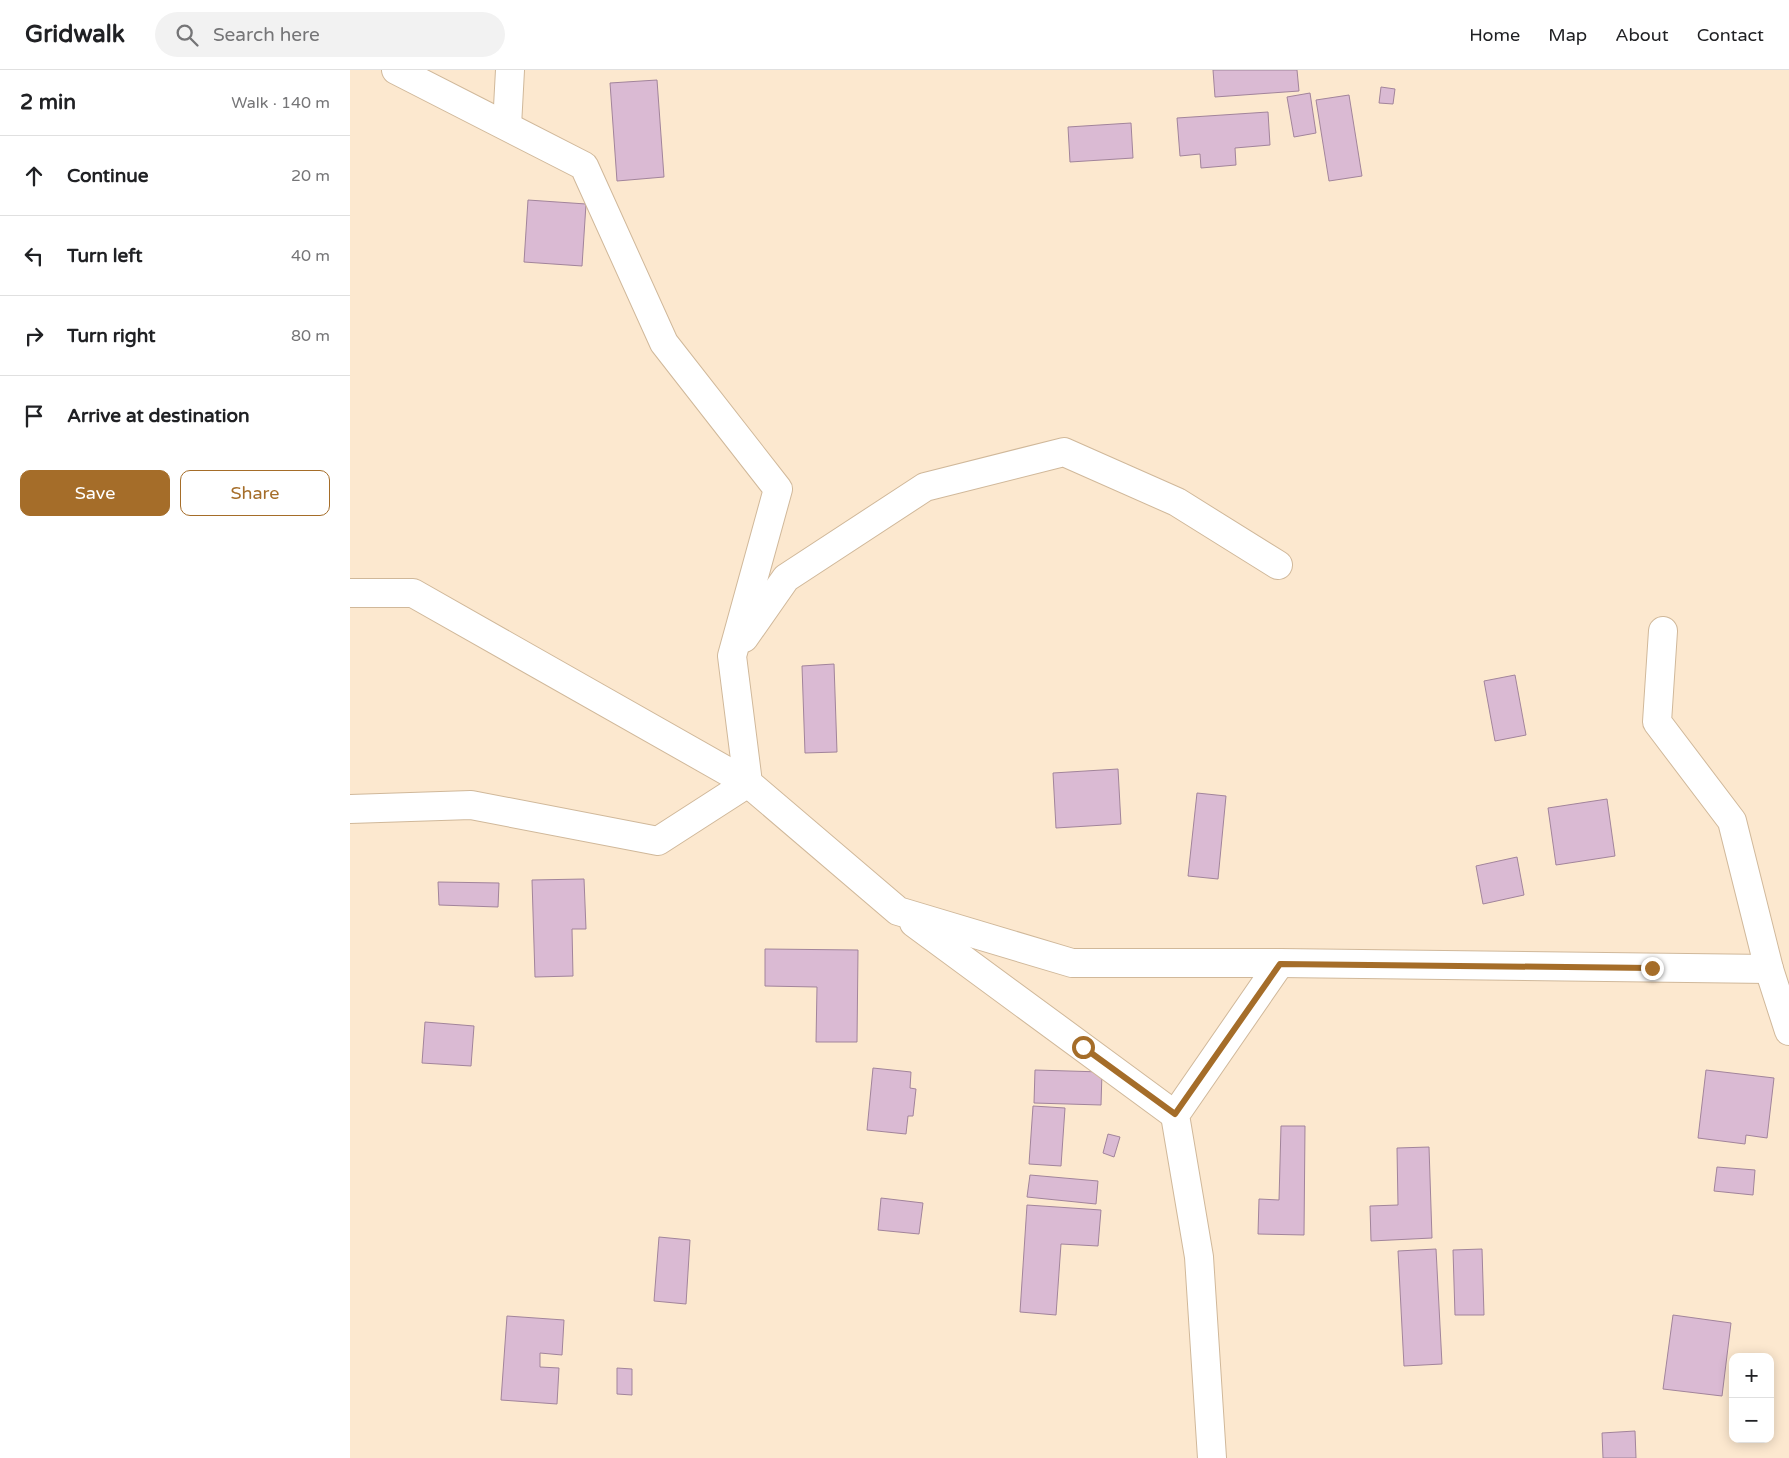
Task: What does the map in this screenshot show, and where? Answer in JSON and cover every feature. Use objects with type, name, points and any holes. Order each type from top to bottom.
[{"type":"street","points":[[396,70],[584,166],[664,344],[778,489],[732,656],[748,783]]},
{"type":"street","points":[[507,126],[510,70]]},
{"type":"street","points":[[732,656],[786,578],[924,488],[1064,452],[1177,502],[1278,564]]},
{"type":"street","points":[[350,592],[413,593],[748,783],[898,911],[1175,1114],[1199,1257],[1212,1458]]},
{"type":"street","points":[[1663,631],[1657,722],[1732,821],[1769,969],[1789,1031]]},
{"type":"street","points":[[350,809],[471,805],[658,841],[748,783]]},
{"type":"street","points":[[898,911],[1072,963],[1769,969]]},
{"type":"street","points":[[1175,1114],[1280,964]]},
{"type":"building","points":[[1213,70],[1297,70],[1299,91],[1215,97]]},
{"type":"building","points":[[657,80],[664,177],[617,181],[610,83]]},
{"type":"building","points":[[1381,87],[1395,89],[1393,104],[1379,103]]},
{"type":"building","points":[[1310,93],[1316,133],[1294,137],[1287,97]]},
{"type":"building","points":[[1349,95],[1362,176],[1329,181],[1316,100]]},
{"type":"building","points":[[1268,112],[1270,145],[1235,148],[1236,165],[1201,168],[1200,154],[1180,156],[1177,118]]},
{"type":"building","points":[[1131,123],[1133,158],[1070,162],[1068,127]]},
{"type":"building","points":[[528,200],[586,204],[582,266],[524,262]]},
{"type":"building","points":[[834,664],[837,752],[805,753],[802,666]]},
{"type":"building","points":[[1515,675],[1526,735],[1495,741],[1484,681]]},
{"type":"building","points":[[1118,769],[1121,824],[1056,828],[1053,773]]},
{"type":"building","points":[[1197,793],[1226,796],[1218,879],[1188,876]]},
{"type":"building","points":[[1607,799],[1615,856],[1556,865],[1548,808]]},
{"type":"building","points":[[1517,857],[1524,895],[1483,904],[1476,866]]},
{"type":"building","points":[[584,879],[586,929],[572,929],[573,976],[535,977],[532,880]]},
{"type":"building","points":[[438,882],[499,883],[498,907],[439,905]]},
{"type":"building","points":[[765,949],[858,950],[857,1042],[816,1042],[817,987],[765,986]]},
{"type":"building","points":[[425,1022],[474,1026],[471,1066],[422,1063]]},
{"type":"building","points":[[873,1068],[911,1072],[910,1088],[916,1089],[913,1116],[908,1116],[906,1134],[867,1130]]},
{"type":"building","points":[[1035,1070],[1102,1072],[1101,1105],[1034,1103]]},
{"type":"building","points":[[1706,1070],[1774,1078],[1767,1138],[1746,1135],[1745,1144],[1698,1138]]},
{"type":"building","points":[[1033,1106],[1065,1108],[1061,1166],[1029,1164]]},
{"type":"building","points":[[1281,1126],[1305,1126],[1304,1235],[1258,1234],[1259,1199],[1279,1200]]},
{"type":"building","points":[[1108,1134],[1120,1137],[1114,1157],[1103,1153]]},
{"type":"building","points":[[1429,1147],[1432,1238],[1371,1241],[1370,1206],[1398,1205],[1397,1148]]},
{"type":"building","points":[[1717,1167],[1755,1170],[1753,1195],[1714,1191]]},
{"type":"building","points":[[1030,1175],[1098,1181],[1096,1204],[1027,1197]]},
{"type":"building","points":[[881,1198],[923,1203],[919,1234],[878,1230]]},
{"type":"building","points":[[1027,1205],[1101,1210],[1098,1246],[1061,1244],[1056,1315],[1020,1312]]},
{"type":"building","points":[[659,1237],[690,1240],[686,1304],[654,1301]]},
{"type":"building","points":[[1436,1249],[1442,1364],[1404,1366],[1398,1251]]},
{"type":"building","points":[[1482,1249],[1484,1315],[1455,1315],[1453,1250]]},
{"type":"building","points":[[1673,1315],[1731,1323],[1722,1396],[1663,1389]]},
{"type":"building","points":[[507,1316],[564,1320],[562,1355],[540,1353],[540,1367],[559,1368],[557,1404],[501,1400]]},
{"type":"building","points":[[617,1368],[632,1369],[632,1395],[617,1394]]},
{"type":"building","points":[[1635,1431],[1636,1458],[1603,1458],[1602,1433]]},
{"type":"route","points":[[1083,1047],[1175,1114],[1280,964],[1652,968]]}]
